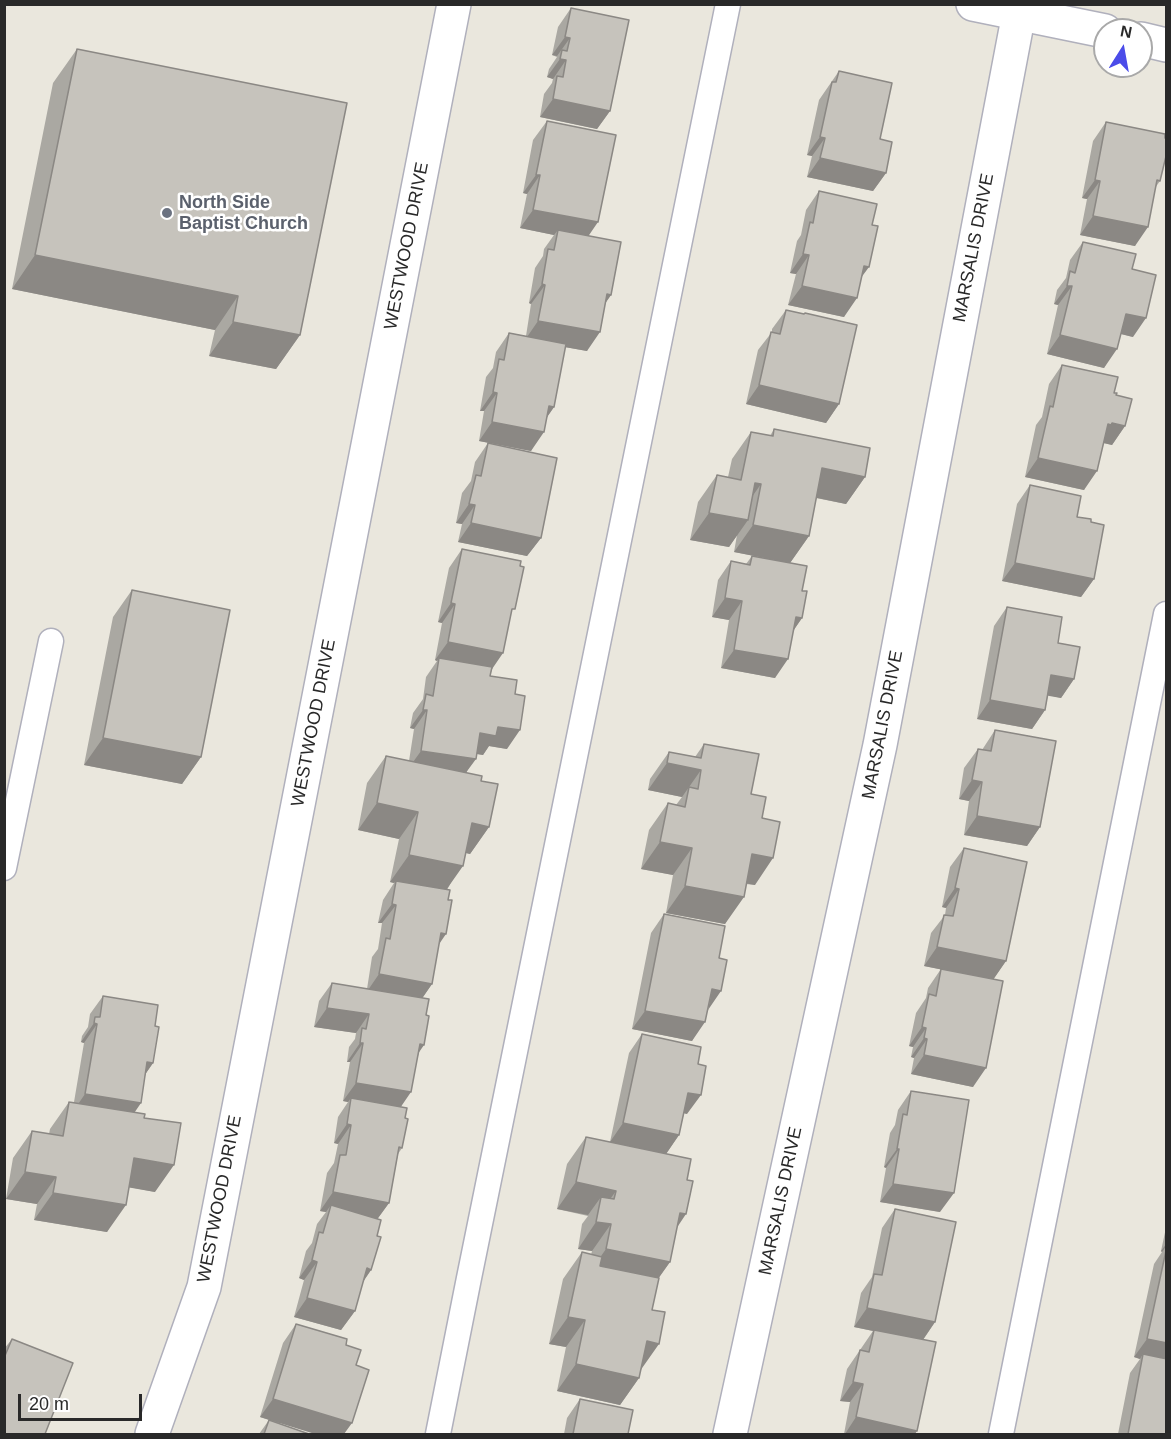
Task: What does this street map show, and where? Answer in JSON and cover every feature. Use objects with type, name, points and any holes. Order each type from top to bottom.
[{"type":"street","name":"WESTWOOD DRIVE","points":[[152,1434],[204,1287],[454,4]]},
{"type":"street","points":[[973,4],[1093,28]]},
{"type":"street","name":"MARSALIS DRIVE","points":[[730,1434],[880,746],[1019,13]]},
{"type":"lane","points":[[438,1434],[728,4]]},
{"type":"lane","points":[[1001,1434],[1167,614]]},
{"type":"lane","points":[[4,868],[51,641]]},
{"type":"building","points":[[571,8],[629,20],[610,111],[553,99],[557,76],[563,77],[566,60],[560,59],[562,50],[567,51],[570,38],[565,37]]},
{"type":"building","name":"North Side Baptist Church","points":[[77,49],[347,103],[300,335],[233,322],[238,296],[35,255]]},
{"type":"building","points":[[839,71],[892,83],[880,139],[892,142],[886,173],[820,158],[825,138],[820,137],[832,82],[836,82]]},
{"type":"building","points":[[547,121],[616,135],[598,222],[533,210],[540,175],[536,175]]},
{"type":"building","points":[[1106,122],[1165,134],[1167,139],[1167,152],[1160,181],[1157,180],[1148,227],[1093,216],[1100,181],[1095,180]]},
{"type":"building","points":[[819,191],[877,204],[872,225],[878,226],[869,267],[864,266],[857,298],[802,286],[809,255],[803,254],[810,222],[813,223]]},
{"type":"building","points":[[558,230],[621,242],[611,295],[607,294],[600,332],[538,321],[545,285],[542,284],[548,249],[554,250]]},
{"type":"building","points":[[1083,242],[1136,254],[1132,269],[1156,275],[1146,318],[1126,314],[1117,349],[1060,335],[1072,286],[1067,286],[1070,271],[1075,273]]},
{"type":"building","points":[[786,310],[857,325],[839,404],[759,385],[771,332],[780,334]]},
{"type":"building","points":[[509,333],[566,344],[554,407],[549,406],[544,432],[492,422],[497,393],[493,392],[499,359],[504,360]]},
{"type":"building","points":[[1062,365],[1118,377],[1114,393],[1132,399],[1125,426],[1108,424],[1097,471],[1038,458]]},
{"type":"building","points":[[774,429],[870,448],[865,477],[822,468],[809,536],[753,525],[761,484],[755,483],[748,520],[709,513],[717,475],[741,480],[751,432],[773,436]]},
{"type":"building","points":[[488,443],[557,458],[541,538],[471,523],[475,505],[469,504],[476,475],[481,476]]},
{"type":"building","points":[[1030,485],[1081,496],[1077,517],[1091,519],[1091,522],[1104,525],[1094,579],[1015,563]]},
{"type":"building","points":[[462,549],[521,561],[520,566],[524,567],[503,653],[448,642],[455,604],[451,603]]},
{"type":"building","points":[[752,556],[807,566],[802,591],[807,591],[802,618],[796,617],[788,659],[734,650],[742,601],[725,598],[731,561],[750,565]]},
{"type":"building","points":[[132,590],[230,610],[201,757],[103,738]]},
{"type":"building","points":[[1007,607],[1062,617],[1058,643],[1080,647],[1074,679],[1051,675],[1045,710],[990,700]]},
{"type":"building","points":[[439,658],[492,667],[490,676],[517,680],[515,694],[525,696],[520,730],[498,727],[496,736],[480,733],[476,759],[421,751],[427,710],[423,710],[426,694],[433,696]]},
{"type":"building","points":[[995,730],[1056,741],[1040,827],[977,816],[982,782],[972,780],[978,749],[991,751]]},
{"type":"building","points":[[704,744],[759,754],[751,794],[766,797],[762,818],[780,822],[773,858],[752,854],[744,897],[685,886],[692,848],[660,842],[668,803],[685,807],[689,787],[698,789],[701,770],[667,763],[669,752],[701,758]]},
{"type":"building","points":[[386,756],[482,776],[481,781],[498,784],[489,827],[472,823],[463,866],[409,855],[418,812],[377,803]]},
{"type":"building","points":[[964,848],[1027,862],[1006,961],[937,947],[944,915],[953,916],[959,889],[955,888]]},
{"type":"building","points":[[396,881],[450,890],[448,900],[452,900],[446,934],[441,933],[432,984],[379,974],[386,938],[390,939],[396,905],[392,904]]},
{"type":"building","points":[[664,914],[725,926],[719,958],[727,960],[721,991],[712,989],[705,1022],[645,1011]]},
{"type":"building","points":[[941,969],[1003,981],[986,1068],[924,1055],[927,1039],[924,1038],[926,1028],[922,1027],[929,994],[936,996]]},
{"type":"building","points":[[332,983],[429,999],[426,1015],[429,1016],[424,1045],[420,1044],[411,1092],[356,1083],[363,1043],[360,1043],[362,1028],[366,1029],[369,1014],[327,1008]]},
{"type":"building","points":[[103,996],[158,1005],[155,1026],[159,1027],[153,1063],[147,1062],[141,1103],[85,1094],[97,1024],[94,1023],[95,1017],[100,1017]]},
{"type":"building","points":[[642,1034],[701,1047],[698,1064],[706,1066],[701,1095],[688,1093],[679,1135],[623,1123]]},
{"type":"building","points":[[911,1091],[969,1100],[954,1193],[893,1184],[903,1114],[907,1115]]},
{"type":"building","points":[[351,1098],[407,1108],[405,1118],[408,1119],[402,1148],[399,1147],[389,1203],[333,1192],[340,1155],[346,1155],[351,1125],[347,1124]]},
{"type":"building","points":[[69,1102],[145,1114],[144,1118],[181,1123],[174,1165],[134,1158],[126,1205],[53,1193],[56,1177],[25,1172],[32,1131],[63,1136]]},
{"type":"building","points":[[586,1137],[691,1159],[687,1180],[693,1181],[686,1214],[680,1213],[670,1262],[606,1249],[611,1224],[596,1222],[601,1197],[614,1199],[616,1191],[576,1182]]},
{"type":"building","points":[[331,1205],[381,1220],[377,1236],[381,1237],[371,1270],[367,1268],[355,1311],[307,1298],[317,1262],[312,1260],[319,1232],[323,1233]]},
{"type":"building","points":[[895,1209],[956,1222],[935,1322],[867,1308],[874,1274],[882,1275]]},
{"type":"building","points":[[1167,1246],[1167,1343],[1147,1339]]},
{"type":"building","points":[[582,1252],[602,1257],[600,1266],[659,1278],[652,1310],[665,1312],[659,1344],[647,1341],[639,1378],[576,1364],[585,1320],[568,1317]]},
{"type":"building","points":[[296,1324],[347,1339],[346,1345],[361,1350],[356,1365],[369,1370],[352,1423],[273,1399]]},
{"type":"building","points":[[874,1330],[936,1342],[917,1431],[856,1417],[863,1384],[853,1382],[860,1350],[869,1352]]},
{"type":"building","points":[[12,1339],[73,1363],[45,1434],[4,1434],[4,1358]]},
{"type":"building","points":[[1143,1354],[1167,1359],[1167,1434],[1128,1434]]},
{"type":"building","points":[[580,1399],[633,1410],[628,1434],[573,1434]]},
{"type":"building","points":[[269,1420],[309,1434],[264,1434]]},
{"type":"place","name":"North Side Baptist Church","points":[[167,213]]}]
